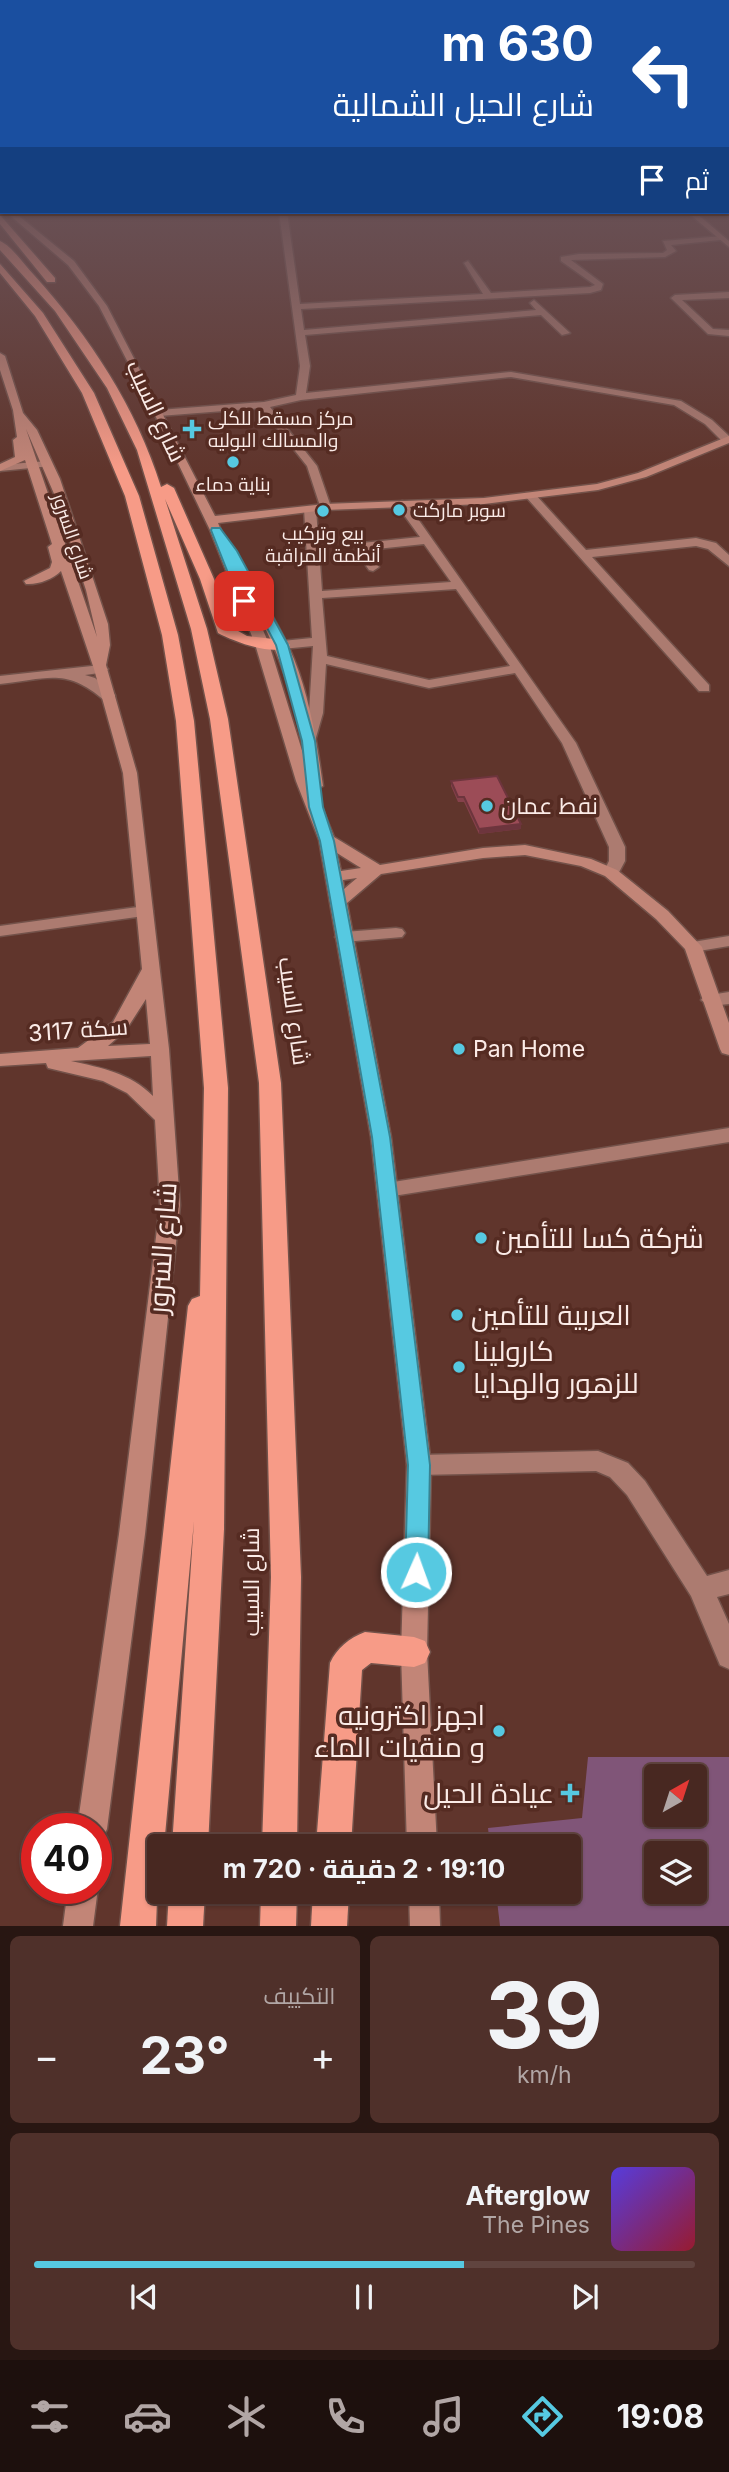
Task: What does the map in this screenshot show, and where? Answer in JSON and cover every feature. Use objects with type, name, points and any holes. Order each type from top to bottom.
[{"type":"highway","name":"شارع السيب","points":[[18,290],[38,314],[88,393],[132,496],[170,635],[185,721],[216,1088],[209,1529],[191,1834]]},
{"type":"highway","name":"شارع السيب","points":[[42,290],[60,309],[113,388],[143,450],[199,629],[219,719],[270,1083],[286,1577],[280,1834]]},
{"type":"highway","points":[[59,290],[90,337],[113,388]]},
{"type":"highway","points":[[20,310],[55,341]]},
{"type":"highway","points":[[143,450],[153,456],[207,579],[224,630],[243,640],[271,645]]},
{"type":"highway","points":[[224,630],[244,632],[254,624]]},
{"type":"highway","points":[[138,1926],[202,1297],[214,1271]]},
{"type":"highway","points":[[334,1834],[346,1663],[365,1647],[414,1651]]},
{"type":"highway","points":[[185,1926],[186,1904]]},
{"type":"highway","points":[[278,1926],[279,1904]]},
{"type":"highway","points":[[329,1926],[330,1904]]},
{"type":"street","points":[[91,290],[103,306],[159,413],[214,525],[254,624],[271,645],[304,781],[327,841],[381,1137],[419,1465],[414,1651],[422,1834]]},
{"type":"street","points":[[294,290],[305,366],[301,397]]},
{"type":"street","points":[[485,290],[488,295]]},
{"type":"street","points":[[296,307],[590,290]]},
{"type":"street","points":[[525,292],[565,333]]},
{"type":"street","points":[[729,295],[675,298],[711,332],[729,333]]},
{"type":"street","points":[[300,333],[542,312]]},
{"type":"street","name":"شارع السرور","points":[[0,356],[18,410],[21,434],[98,659],[130,773],[152,967],[165,1119],[170,1205],[132,1534],[94,1813]]},
{"type":"street","points":[[159,413],[264,405],[301,397],[499,373],[525,374],[589,390],[675,401],[703,417],[728,439],[620,483],[484,501],[325,507],[214,525]]},
{"type":"street","points":[[264,405],[312,466],[325,507]]},
{"type":"street","name":"شارع السرور","points":[[18,410],[33,431],[47,464],[100,617],[104,639],[98,659]]},
{"type":"street","points":[[0,468],[20,458],[22,453],[17,441],[21,434]]},
{"type":"street","points":[[0,468],[47,464]]},
{"type":"street","points":[[530,495],[704,688]]},
{"type":"street","points":[[44,498],[38,505],[58,562],[57,570],[30,581],[60,586],[68,593],[71,601],[80,607]]},
{"type":"street","points":[[401,504],[519,668],[569,743],[617,847],[617,861],[611,873]]},
{"type":"street","points":[[308,741],[316,713],[320,657],[310,509]]},
{"type":"street","points":[[214,525],[232,551],[287,687],[300,708],[308,741],[316,807]]},
{"type":"street","points":[[373,567],[361,550],[362,547],[428,540]]},
{"type":"street","points":[[583,554],[696,542],[712,546],[729,562]]},
{"type":"street","points":[[315,595],[460,585]]},
{"type":"street","points":[[271,645],[318,641]]},
{"type":"street","points":[[320,657],[429,684],[519,668]]},
{"type":"street","points":[[0,680],[60,674],[98,659]]},
{"type":"street","points":[[60,674],[79,664],[98,659]]},
{"type":"street","points":[[60,674],[90,681],[110,698]]},
{"type":"street","points":[[327,841],[377,870]]},
{"type":"street","points":[[333,873],[377,870],[483,853],[525,850],[585,862],[611,873],[662,915],[693,947],[720,999],[729,1049]]},
{"type":"street","points":[[338,902],[377,870]]},
{"type":"street","points":[[0,931],[145,911]]},
{"type":"street","points":[[344,937],[396,933]]},
{"type":"street","points":[[693,947],[729,941]]},
{"type":"street","points":[[78,1055],[100,1044],[128,1018],[152,967]]},
{"type":"street","name":"سكة 3117","points":[[0,1060],[160,1049]]},
{"type":"street","points":[[24,1059],[108,1076],[134,1088],[165,1119]]},
{"type":"street","points":[[387,1190],[729,1135]]},
{"type":"street","points":[[419,1465],[598,1461],[620,1470],[636,1488],[701,1589],[729,1656]]},
{"type":"street","points":[[701,1589],[729,1582]]},
{"type":"street","points":[[78,1926],[81,1904]]},
{"type":"street","points":[[424,1904],[425,1926]]},
{"type":"shaded area","points":[[588,1757],[729,1757],[729,1926],[500,1926],[497,1904],[581,1904],[581,1834],[489,1834],[488,1828],[582,1818]]},
{"type":"building","name":"نفط عمان","points":[[497,776],[521,824],[479,829],[464,797],[458,797],[451,781]]},
{"type":"place","name":"مركز مسقط للكلى والمسالك البوليه","points":[[192,429]]},
{"type":"place","name":"بناية دماء","points":[[233,462]]},
{"type":"place","name":"سوبر ماركت","points":[[399,510]]},
{"type":"place","name":"بيع وتركيب أنظمة المراقبة","points":[[323,511]]},
{"type":"place","name":"نفط عمان","points":[[487,806]]},
{"type":"place","name":"Pan Home","points":[[459,1049]]},
{"type":"place","name":"شركة كسا للتأمين","points":[[481,1238]]},
{"type":"place","name":"العربية للتأمين","points":[[457,1315]]},
{"type":"place","name":"كارولينا للزهور والهدايا","points":[[459,1367]]},
{"type":"place","name":"اجهز اكترونيه و منقيات الماء","points":[[499,1731]]},
{"type":"place","name":"عيادة الحيل","points":[[570,1793]]},
{"type":"route","points":[[244,601],[216,530],[232,551],[282,645],[308,741],[316,807],[327,841],[381,1137],[419,1465],[416,1572]]}]
